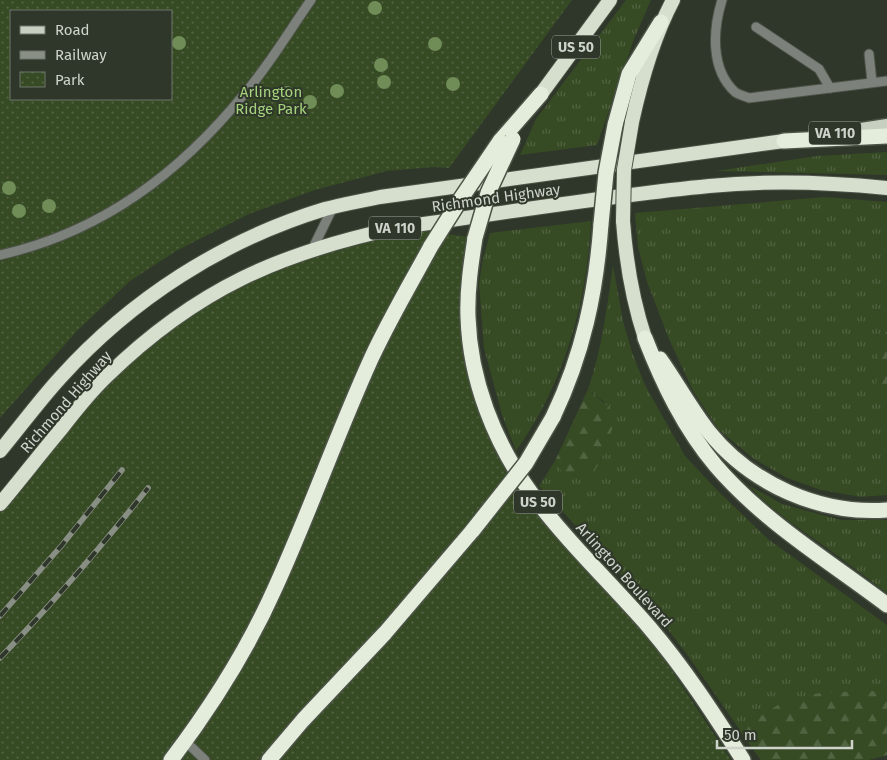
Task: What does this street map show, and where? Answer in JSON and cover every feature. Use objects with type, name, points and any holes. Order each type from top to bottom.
[{"type":"highway","name":"Arlington Boulevard","points":[[610,0],[507,140],[488,192],[475,238],[468,292],[471,344],[480,391],[499,441],[511,464],[553,522],[672,655],[743,760]]},
{"type":"highway","points":[[269,760],[303,720],[385,633],[473,530],[526,463],[553,417],[573,370],[587,327],[597,275],[606,173],[615,125],[629,74],[673,0]]},
{"type":"highway","points":[[661,22],[642,82],[632,122],[624,170],[623,221],[627,264],[632,290],[645,338],[658,372],[671,398],[700,446],[738,490],[771,520],[887,605]]},
{"type":"highway","points":[[784,141],[887,136]]},
{"type":"highway","points":[[171,760],[231,671],[259,622],[292,551],[370,360],[390,320],[431,246],[478,172],[507,140]]},
{"type":"highway","name":"Richmond Highway","points":[[0,451],[60,378],[108,330],[141,302],[170,281],[203,261],[236,244],[296,218],[332,207],[414,192],[784,141]]},
{"type":"highway","name":"Richmond Highway","points":[[0,504],[105,378],[171,320],[202,299],[268,265],[354,237],[401,227],[710,186],[778,182],[846,184],[887,188]]},
{"type":"highway","points":[[645,338],[695,414],[710,433],[752,472],[780,488],[813,502],[847,509],[887,510]]},
{"type":"main road","name":"VA 110","points":[[784,141],[887,126]]},
{"type":"lane","points":[[722,0],[717,17],[718,66],[736,93],[749,98],[887,80]]},
{"type":"lane","points":[[0,255],[42,244],[95,221],[142,193],[169,172],[209,134],[246,93],[291,31],[310,1]]},
{"type":"lane","points":[[756,27],[819,68],[830,88]]},
{"type":"lane","points":[[869,54],[872,82]]},
{"type":"lane","points":[[312,250],[332,207]]},
{"type":"lane","points":[[185,741],[205,760]]},
{"type":"green space","name":"Arlington Ridge Park","points":[[0,0],[572,0],[449,168],[434,167],[387,171],[315,190],[249,214],[176,251],[130,281],[77,331],[0,418]]},
{"type":"green space","points":[[626,0],[651,0],[634,39],[597,145],[520,155],[536,119]]},
{"type":"green space","points":[[887,152],[887,175],[716,171],[817,156]]},
{"type":"green space","points":[[825,197],[887,202],[887,495],[861,497],[821,490],[787,478],[754,459],[719,430],[693,391],[669,339],[647,282],[638,247],[635,213]]},
{"type":"green space","points":[[591,221],[589,252],[584,282],[570,342],[547,398],[533,425],[516,451],[502,415],[484,348],[479,284],[490,233]]},
{"type":"green space","points":[[401,227],[475,238],[471,344],[511,464],[627,603],[731,760],[0,760],[0,504],[105,378],[239,279]]},
{"type":"green space","points":[[613,265],[623,321],[632,352],[645,385],[685,456],[768,539],[887,625],[887,755],[868,760],[761,760],[686,653],[650,606],[539,486],[555,461],[563,472],[578,476],[600,462],[605,449],[604,402],[588,389],[600,343]]},
{"type":"green space","points":[[887,331],[887,392],[880,391],[876,386],[880,339]]},
{"type":"green space","points":[[588,389],[614,412],[615,421],[600,462],[593,473],[578,476],[563,473],[555,461]]},
{"type":"green space","points":[[748,485],[782,504],[841,520],[887,520],[887,593],[785,518]]},
{"type":"green space","points":[[887,691],[887,755],[868,760],[761,760],[739,730],[784,701],[824,692]]},
{"type":"railway","points":[[0,616],[62,545],[122,470]]},
{"type":"railway","points":[[0,658],[76,575],[148,488]]}]
